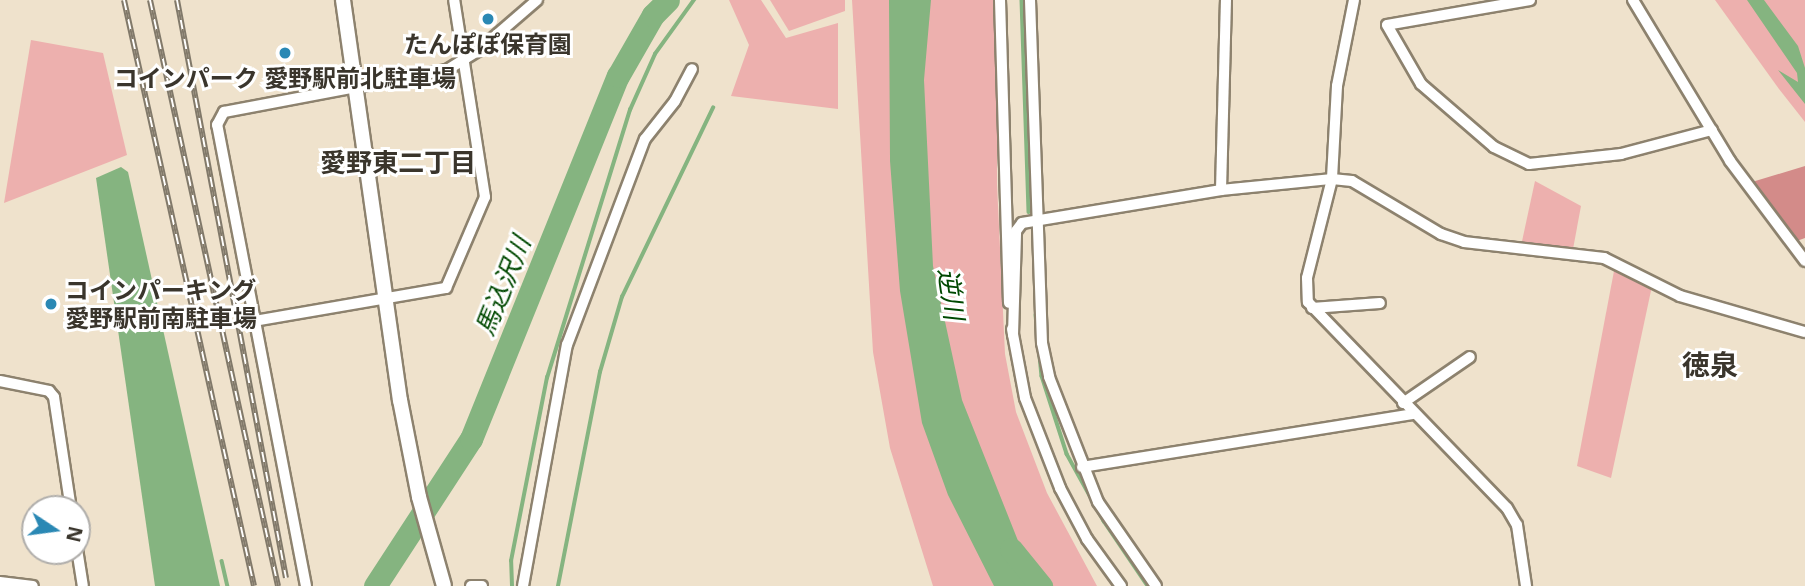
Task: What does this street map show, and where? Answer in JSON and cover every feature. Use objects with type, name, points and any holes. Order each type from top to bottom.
[{"type":"street","points":[[343,0],[386,300],[419,498],[444,586]]},
{"type":"street","points":[[254,321],[446,288],[485,197],[454,0]]},
{"type":"street","points":[[306,586],[217,125],[224,112],[447,70],[462,61],[537,0]]},
{"type":"street","points":[[1000,0],[1007,285],[1025,398],[1060,488],[1087,539],[1121,586]]},
{"type":"street","points":[[1030,0],[1034,168],[1036,207],[1041,216],[1042,343],[1049,377],[1082,467],[1118,537],[1156,586]]},
{"type":"street","points":[[1221,190],[1226,0]]},
{"type":"street","points":[[1354,0],[1337,86],[1332,179],[1307,278],[1312,308],[1507,508],[1517,525],[1526,586]]},
{"type":"street","points":[[1530,0],[1387,24],[1421,85],[1494,147],[1529,164],[1622,155],[1712,130]]},
{"type":"street","points":[[1633,0],[1760,206],[1805,261]]},
{"type":"street","points":[[523,586],[567,345],[645,139],[675,101],[692,69]]},
{"type":"street","points":[[1013,335],[1016,231],[1022,223],[1041,216],[1221,190],[1332,179],[1352,181],[1464,242],[1604,258],[1680,296],[1805,332]]},
{"type":"street","points":[[1312,308],[1380,303]]},
{"type":"street","points":[[1403,403],[1470,357]]},
{"type":"street","points":[[0,381],[49,391],[54,397],[69,495]]},
{"type":"street","points":[[1082,467],[1414,414]]},
{"type":"street","points":[[80,565],[83,586]]},
{"type":"street","points":[[0,582],[33,586]]},
{"type":"street","points":[[471,586],[482,586]]},
{"type":"shaded area","points":[[729,0],[761,0],[786,38],[838,23],[838,109],[731,96],[749,45]]},
{"type":"shaded area","points":[[770,0],[845,0],[845,11],[789,31]]},
{"type":"shaded area","points":[[852,0],[997,0],[997,184],[1005,354],[1016,412],[1047,493],[1097,586],[933,586],[890,448],[873,352]]},
{"type":"shaded area","points":[[889,0],[931,0],[924,80],[933,266],[962,400],[1036,586],[994,586],[948,495],[922,423],[900,291],[890,161]]},
{"type":"shaded area","points":[[1715,0],[1805,0],[1805,122],[1779,89]]},
{"type":"shaded area","points":[[1747,0],[1764,0],[1798,46],[1805,68],[1805,104],[1778,70],[1798,82],[1797,73]]},
{"type":"shaded area","points":[[31,40],[103,53],[127,155],[4,203]]},
{"type":"shaded area","points":[[1805,166],[1805,238],[1794,242],[1752,182]]},
{"type":"shaded area","points":[[121,167],[128,172],[220,586],[155,586],[96,178]]},
{"type":"shaded area","points":[[1535,181],[1581,206],[1573,249],[1521,246]]},
{"type":"shaded area","points":[[1614,271],[1652,286],[1611,478],[1577,466]]},
{"type":"waterway","name":"馬込沢川","points":[[375,586],[471,439],[618,76],[653,15],[668,0]]},
{"type":"waterway","points":[[512,586],[511,561],[547,378],[630,110],[655,54],[694,0]]},
{"type":"waterway","points":[[1022,0],[1029,212]]},
{"type":"waterway","points":[[558,586],[600,372],[622,297],[713,108]]},
{"type":"waterway","points":[[1036,315],[1042,376],[1067,454],[1104,521],[1148,586]]},
{"type":"waterway","points":[[1011,549],[1041,586]]},
{"type":"waterway","points":[[222,561],[228,586]]},
{"type":"railway","points":[[124,0],[254,586]]},
{"type":"railway","points":[[150,0],[278,586]]},
{"type":"railway","points":[[177,0],[286,578]]},
{"type":"place","name":"たんぽぽ保育園","points":[[488,19]]},
{"type":"place","name":"コインパーク 愛野駅前北駐車場","points":[[285,53]]},
{"type":"place","name":"コインパーキング 愛野駅前南駐車場","points":[[51,304]]},
{"type":"district","name":"愛野東二丁目","points":[[398,163]]},
{"type":"district","name":"徳泉","points":[[1710,364]]},
{"type":"water label","name":"逆川","points":[[951,294]]}]
